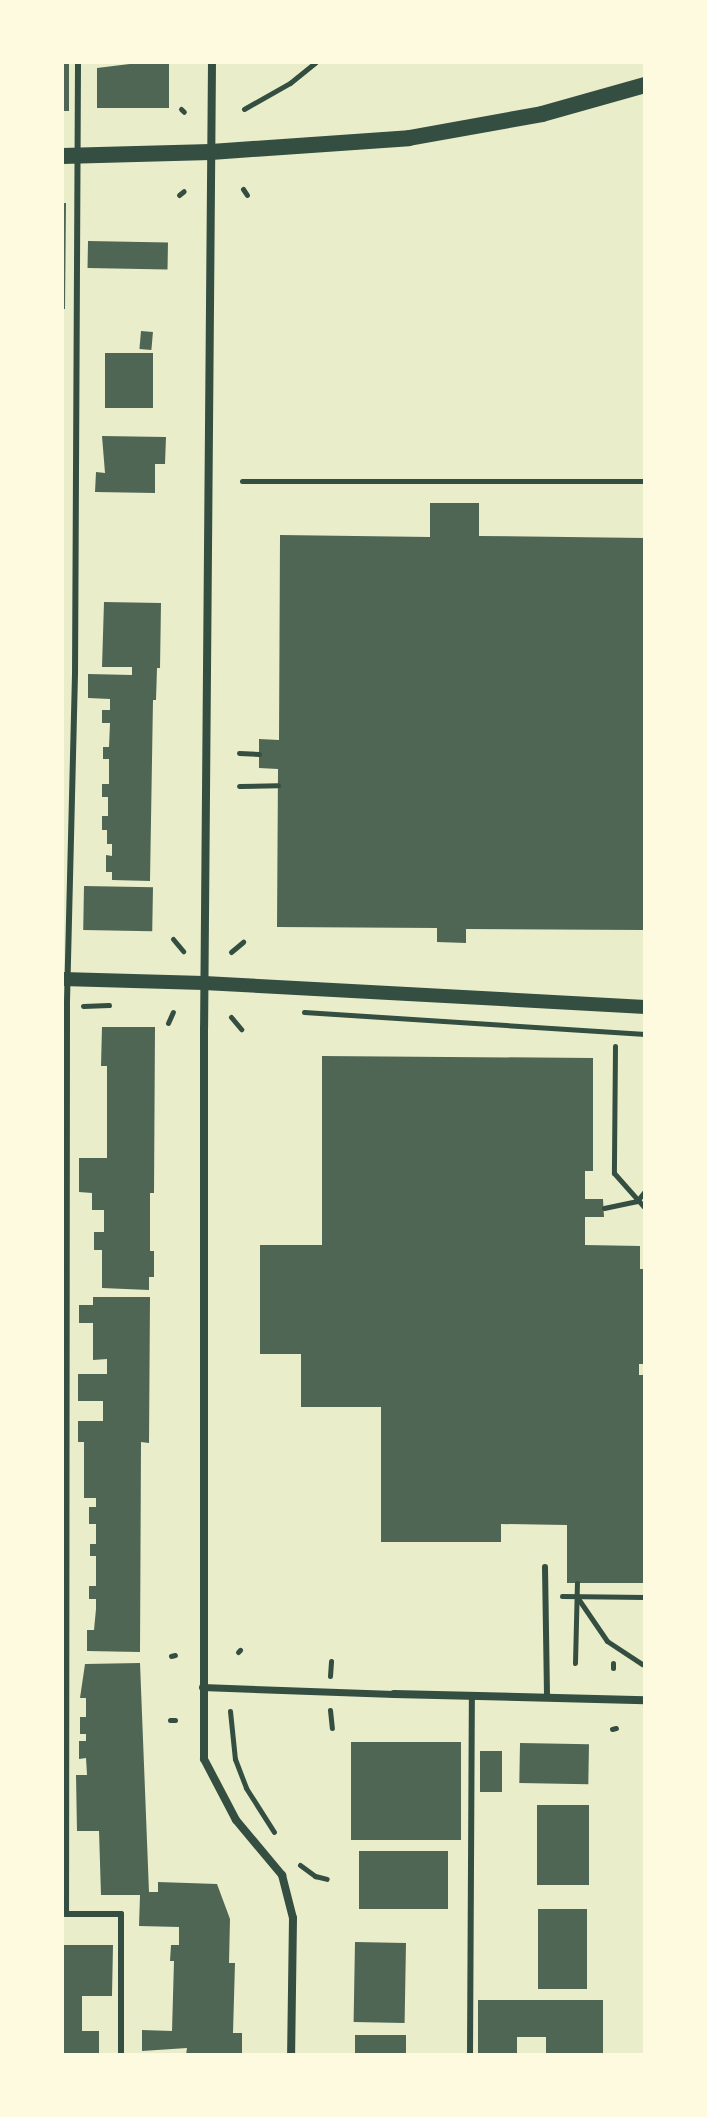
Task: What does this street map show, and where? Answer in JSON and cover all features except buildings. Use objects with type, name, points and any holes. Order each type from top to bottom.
[{"type":"main road","points":[[70,156],[211,152],[409,138],[542,114],[645,85]]},
{"type":"street","points":[[212,62],[204,983],[204,1759],[236,1820],[282,1875],[293,1918],[291,2055]]},
{"type":"street","points":[[66,979],[204,983],[645,1007]]},
{"type":"street","points":[[202,1687],[645,1700]]},
{"type":"lane","points":[[78,62],[70,156],[66,1914],[121,1914],[121,2055]]},
{"type":"lane","points":[[545,1567],[547,1698]]},
{"type":"lane","points":[[470,2055],[472,1696]]},
{"type":"path","points":[[244,109],[290,83],[316,62]]},
{"type":"path","points":[[242,481],[645,481]]},
{"type":"path","points":[[239,753],[259,754]]},
{"type":"path","points":[[239,786],[278,785]]},
{"type":"path","points":[[173,939],[183,951]]},
{"type":"path","points":[[231,952],[243,942]]},
{"type":"path","points":[[168,1023],[173,1012]]},
{"type":"path","points":[[231,1017],[241,1029]]},
{"type":"path","points":[[615,1046],[614,1173],[645,1208]]},
{"type":"path","points":[[604,1208],[637,1201],[645,1191]]},
{"type":"path","points":[[575,1663],[577,1583]]},
{"type":"path","points":[[546,1596],[645,1597]]},
{"type":"path","points":[[576,1596],[607,1641],[642,1664]]},
{"type":"path","points":[[230,1711],[231,1741],[246,1788],[278,1838]]},
{"type":"path","points":[[294,1858],[315,1876],[327,1879]]}]
